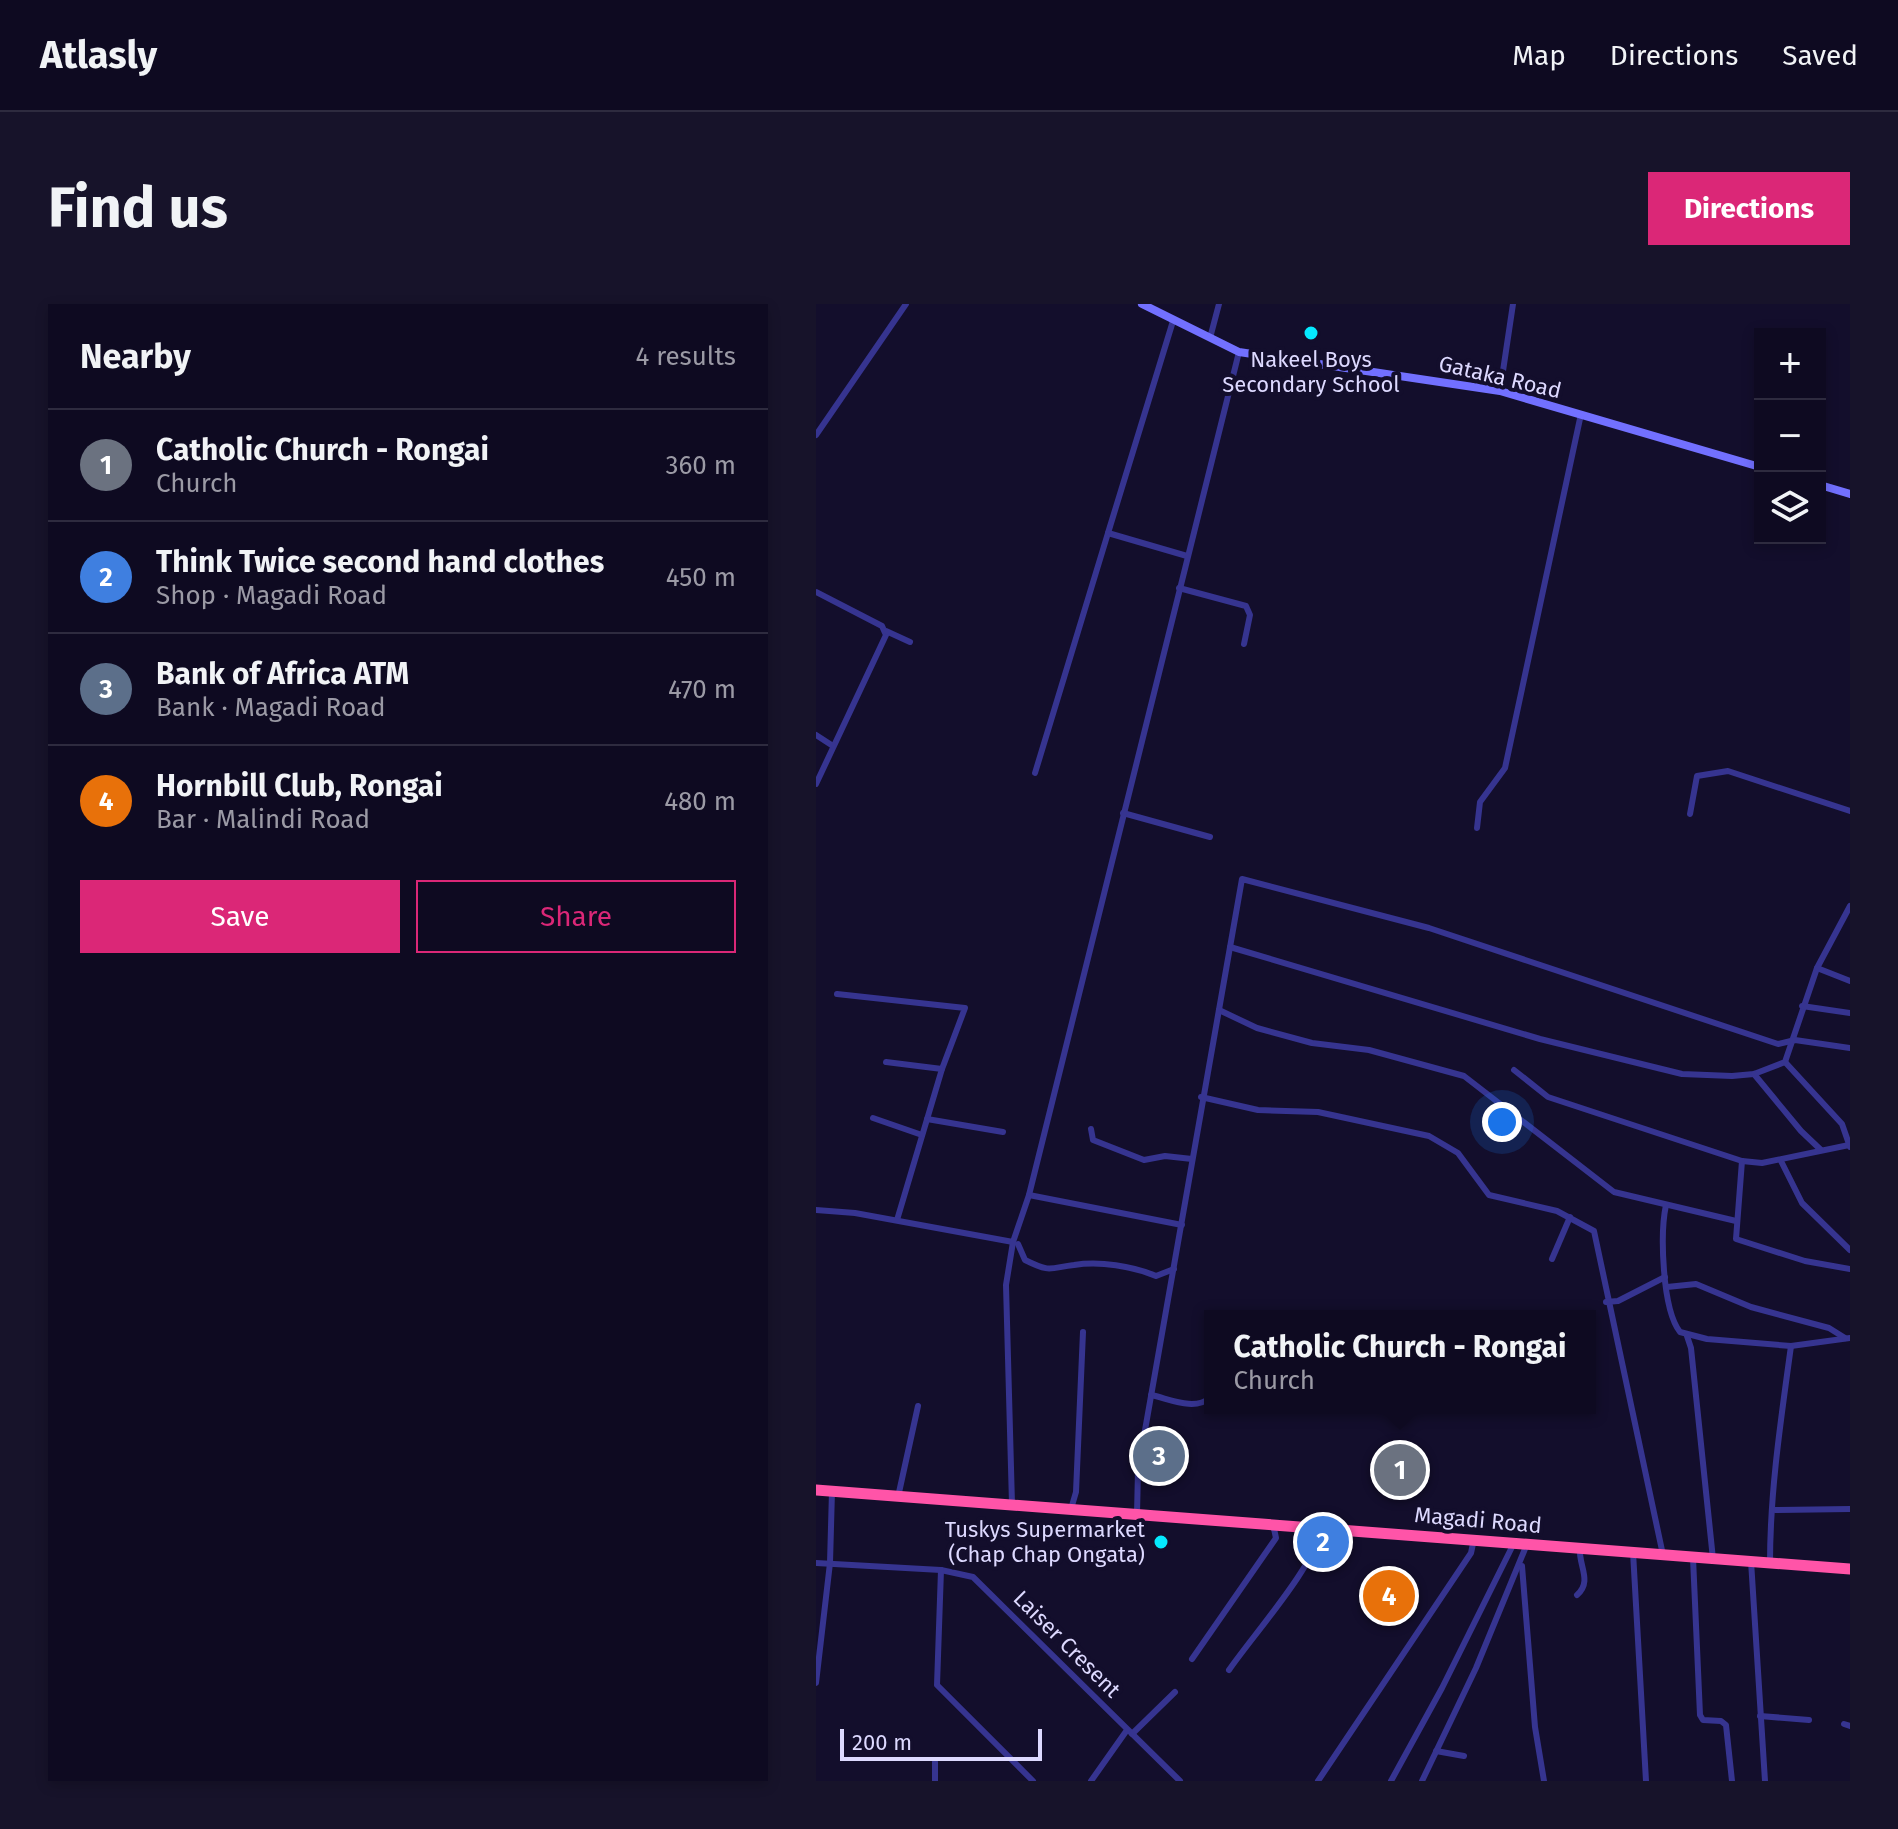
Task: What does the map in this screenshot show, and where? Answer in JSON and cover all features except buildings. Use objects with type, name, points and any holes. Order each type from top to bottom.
[{"type":"highway","name":"Magadi Road","points":[[816,1490],[1850,1569]]},
{"type":"street","points":[[816,435],[906,304]]},
{"type":"street","name":"Gataka Road","points":[[1142,304],[1239,352],[1500,391],[1754,465]]},
{"type":"street","points":[[1210,338],[1219,304]]},
{"type":"street","points":[[1500,391],[1513,304]]},
{"type":"street","points":[[1035,773],[1173,321]]},
{"type":"street","points":[[1012,1504],[1006,1285],[1239,352]]},
{"type":"street","points":[[1477,828],[1480,802],[1505,768],[1581,414]]},
{"type":"street","points":[[1826,487],[1850,494]]},
{"type":"street","points":[[1108,533],[1187,556]]},
{"type":"street","points":[[1179,588],[1246,606],[1250,615],[1244,644]]},
{"type":"street","points":[[816,592],[910,642]]},
{"type":"street","points":[[816,784],[886,631]]},
{"type":"street","points":[[816,735],[833,746]]},
{"type":"street","points":[[1690,814],[1697,776],[1726,771],[1850,811]]},
{"type":"street","points":[[1123,813],[1210,837]]},
{"type":"street","points":[[1137,1514],[1138,1470],[1182,1225],[1201,1097],[1242,879],[1429,928],[1778,1044],[1795,1040],[1850,1048]]},
{"type":"street","points":[[1230,947],[1540,1039],[1682,1074],[1754,1074],[1785,1062],[1817,968],[1850,906]]},
{"type":"street","points":[[1817,968],[1850,981]]},
{"type":"street","points":[[837,994],[963,1006],[965,1010],[942,1069],[897,1220]]},
{"type":"street","points":[[1802,1006],[1850,1013]]},
{"type":"street","points":[[1219,1010],[1257,1028],[1312,1043],[1369,1050],[1464,1076],[1614,1192],[1736,1221]]},
{"type":"street","points":[[886,1062],[942,1069]]},
{"type":"street","points":[[1514,1070],[1548,1097],[1742,1161],[1781,1161],[1850,1146],[1842,1124],[1785,1062]]},
{"type":"street","points":[[1754,1074],[1801,1131],[1821,1150]]},
{"type":"street","points":[[1201,1097],[1258,1110],[1318,1112],[1429,1136],[1458,1153],[1489,1195],[1570,1217],[1597,1236],[1606,1302],[1645,1463],[1663,1555]]},
{"type":"street","points":[[873,1118],[922,1135]]},
{"type":"street","points":[[927,1119],[1003,1132]]},
{"type":"street","points":[[1091,1129],[1093,1140],[1144,1160],[1165,1156],[1192,1159]]},
{"type":"street","points":[[1742,1161],[1736,1239],[1805,1261],[1850,1269]]},
{"type":"street","points":[[1781,1161],[1802,1203],[1850,1250]]},
{"type":"street","points":[[1029,1195],[1182,1225]]},
{"type":"street","points":[[1666,1205],[1662,1242],[1665,1277],[1676,1326],[1687,1336],[1691,1348],[1713,1559]]},
{"type":"street","points":[[816,1210],[897,1220],[1016,1243]]},
{"type":"street","points":[[1552,1259],[1570,1217]]},
{"type":"street","points":[[1016,1243],[1025,1260],[1053,1271],[1073,1265],[1133,1267],[1156,1276],[1174,1269]]},
{"type":"street","points":[[1606,1302],[1618,1301],[1665,1277]]},
{"type":"street","points":[[1667,1287],[1696,1284],[1751,1307],[1829,1328],[1847,1338]]},
{"type":"street","points":[[1071,1509],[1076,1492],[1083,1332]]},
{"type":"street","points":[[1687,1336],[1791,1346],[1847,1338]]},
{"type":"street","points":[[1770,1563],[1775,1510],[1773,1477],[1791,1346]]},
{"type":"street","points":[[1151,1395],[1185,1404],[1204,1403]]},
{"type":"street","points":[[898,1497],[918,1406]]},
{"type":"street","points":[[816,1683],[820,1613],[830,1563],[832,1491]]},
{"type":"street","points":[[1775,1510],[1850,1509]]},
{"type":"street","points":[[1192,1659],[1276,1538],[1273,1524]]},
{"type":"street","points":[[1229,1670],[1306,1562],[1320,1540],[1322,1527]]},
{"type":"street","points":[[1318,1781],[1471,1553],[1474,1539]]},
{"type":"street","points":[[1391,1781],[1442,1688],[1514,1543]]},
{"type":"street","points":[[1422,1781],[1527,1544]]},
{"type":"street","points":[[1577,1595],[1583,1590],[1586,1578],[1579,1559],[1580,1548]]},
{"type":"street","points":[[1633,1552],[1646,1781]]},
{"type":"street","points":[[1693,1558],[1700,1715],[1703,1720],[1721,1721],[1726,1725],[1732,1781]]},
{"type":"street","points":[[1522,1561],[1535,1727],[1544,1781]]},
{"type":"street","points":[[1751,1561],[1765,1781]]},
{"type":"street","name":"Laiser Cresent","points":[[816,1563],[941,1570],[973,1577],[1180,1781]]},
{"type":"street","points":[[941,1570],[937,1685],[1033,1781]]},
{"type":"street","points":[[1091,1781],[1129,1732],[1175,1692]]},
{"type":"street","points":[[1760,1716],[1809,1720]]},
{"type":"street","points":[[1436,1751],[1464,1756]]},
{"type":"street","points":[[935,1762],[935,1781]]},
{"type":"place","name":"Nakeel Boys Secondary School","points":[[1311,333]]},
{"type":"place","name":"Bank of Africa ATM","points":[[1159,1456]]},
{"type":"place","name":"Catholic Church - Rongai","points":[[1400,1470]]},
{"type":"place","name":"Tuskys Supermarket (Chap Chap Ongata)","points":[[1161,1542]]},
{"type":"place","name":"Think Twice second hand clothes","points":[[1323,1542]]},
{"type":"place","name":"Hornbill Club, Rongai","points":[[1389,1596]]}]
